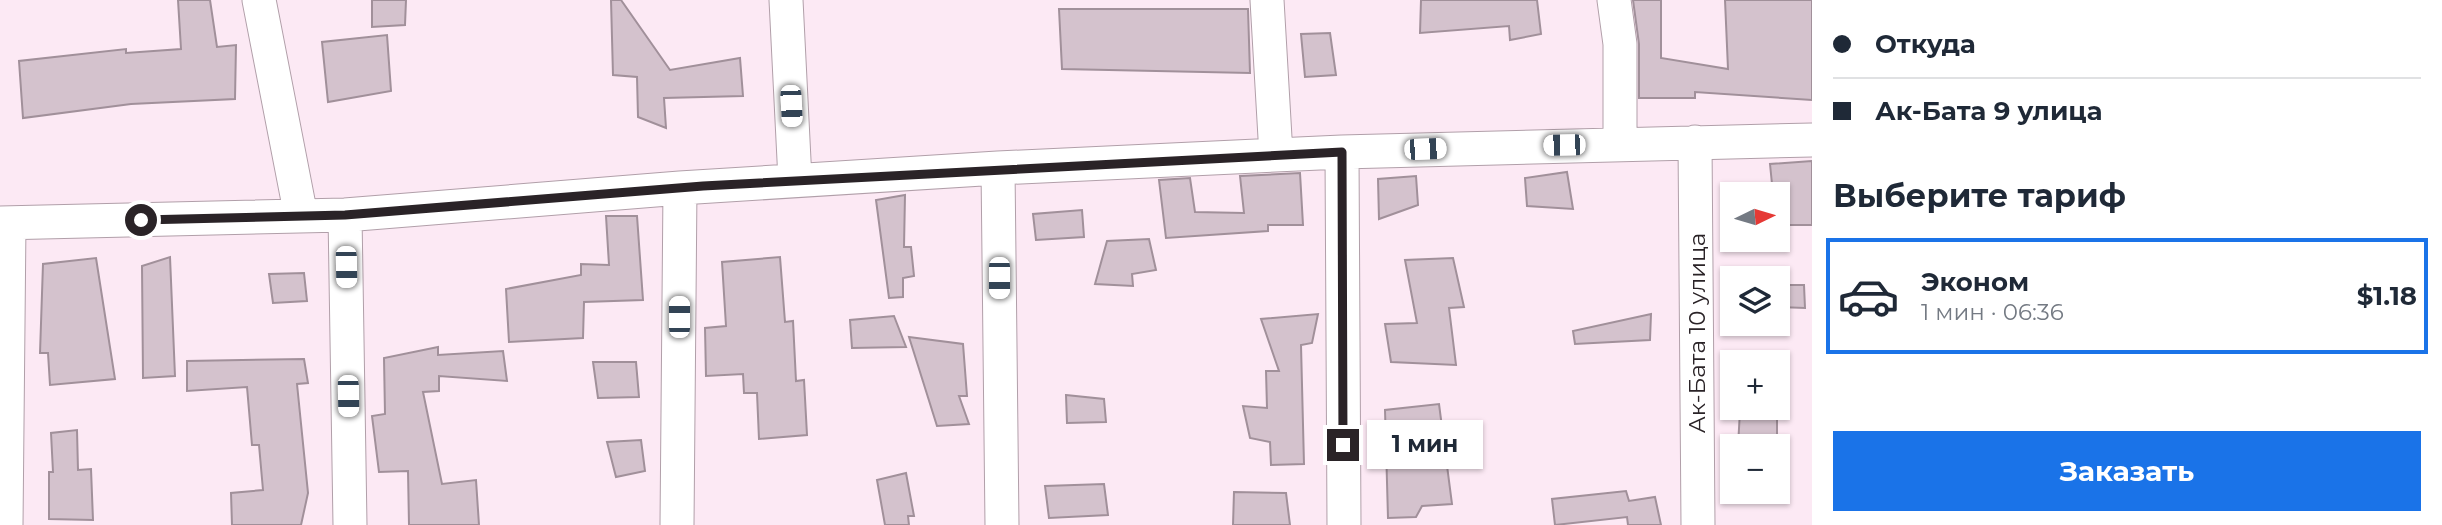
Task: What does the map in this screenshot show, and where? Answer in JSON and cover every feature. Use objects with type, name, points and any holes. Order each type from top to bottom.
[{"type":"street","points":[[259,0],[301,216]]},
{"type":"street","points":[[786,0],[795,180]]},
{"type":"street","points":[[1267,0],[1276,155]]},
{"type":"street","points":[[1614,0],[1620,44],[1620,144]]},
{"type":"street","points":[[6,525],[4,223],[345,215],[795,180],[1276,155],[1812,140]]},
{"type":"street","name":"Ак-Бата 10 улица","points":[[1695,142],[1698,525]]},
{"type":"street","points":[[1342,152],[1344,525]]},
{"type":"street","points":[[998,168],[1002,525]]},
{"type":"street","points":[[677,525],[680,188]]},
{"type":"street","points":[[345,215],[350,525]]},
{"type":"building","points":[[178,0],[210,0],[217,47],[236,45],[235,99],[131,104],[23,118],[19,61],[126,49],[126,53],[181,49]]},
{"type":"building","points":[[372,0],[406,0],[405,25],[372,27]]},
{"type":"building","points":[[611,0],[621,0],[670,70],[740,58],[743,96],[664,98],[666,128],[638,117],[637,77],[613,75]]},
{"type":"building","points":[[1421,0],[1537,0],[1541,34],[1510,40],[1509,26],[1420,33]]},
{"type":"building","points":[[1633,0],[1661,0],[1661,58],[1728,69],[1725,0],[1812,0],[1812,100],[1695,92],[1695,98],[1639,98],[1639,44]]},
{"type":"building","points":[[1059,9],[1248,9],[1250,73],[1062,69]]},
{"type":"building","points":[[1330,33],[1336,75],[1305,77],[1301,34]]},
{"type":"building","points":[[387,35],[391,91],[328,102],[322,42]]},
{"type":"building","points":[[1812,161],[1812,225],[1790,225],[1790,182],[1772,182],[1770,164]]},
{"type":"building","points":[[1567,172],[1573,209],[1527,206],[1525,178]]},
{"type":"building","points":[[1300,173],[1303,225],[1268,225],[1268,231],[1166,238],[1159,180],[1190,178],[1195,212],[1244,213],[1240,176]]},
{"type":"building","points":[[1416,176],[1418,205],[1379,219],[1378,179]]},
{"type":"building","points":[[905,195],[904,247],[911,247],[914,276],[903,278],[903,297],[889,298],[876,200]]},
{"type":"building","points":[[1082,210],[1084,237],[1036,240],[1033,214]]},
{"type":"building","points":[[606,216],[637,216],[643,300],[584,302],[583,338],[509,342],[506,289],[581,275],[581,264],[609,265]]},
{"type":"building","points":[[1149,239],[1156,270],[1132,274],[1133,286],[1095,284],[1107,241]]},
{"type":"building","points":[[170,257],[175,376],[143,378],[142,266]]},
{"type":"building","points":[[780,257],[785,322],[793,321],[796,381],[804,380],[807,435],[759,439],[757,393],[744,393],[743,374],[706,376],[705,328],[726,326],[722,262]]},
{"type":"building","points":[[96,258],[115,379],[50,385],[48,353],[40,353],[43,264]]},
{"type":"building","points":[[1453,258],[1464,307],[1449,308],[1456,365],[1391,362],[1385,324],[1417,323],[1405,260]]},
{"type":"building","points":[[304,273],[307,301],[273,303],[269,274]]},
{"type":"building","points":[[1790,285],[1804,285],[1805,308],[1790,307]]},
{"type":"building","points":[[1318,314],[1312,343],[1301,345],[1304,464],[1271,465],[1270,442],[1250,438],[1243,406],[1267,408],[1266,371],[1279,371],[1261,319]]},
{"type":"building","points":[[1651,314],[1650,340],[1575,344],[1573,331]]},
{"type":"building","points":[[894,316],[906,347],[852,348],[850,320]]},
{"type":"building","points":[[909,337],[963,344],[967,396],[959,396],[969,424],[937,426]]},
{"type":"building","points":[[438,347],[438,355],[503,351],[507,381],[439,376],[439,391],[423,392],[442,484],[476,480],[479,525],[409,525],[408,471],[379,472],[372,416],[385,414],[384,358]]},
{"type":"building","points":[[304,359],[308,383],[297,384],[308,493],[301,525],[232,525],[231,493],[263,490],[259,445],[252,445],[247,387],[187,391],[187,361]]},
{"type":"building","points":[[593,362],[636,362],[639,397],[598,398]]},
{"type":"building","points":[[1066,395],[1104,399],[1106,422],[1067,423]]},
{"type":"building","points":[[1439,404],[1452,504],[1422,506],[1416,517],[1388,518],[1385,410]]},
{"type":"building","points":[[1739,420],[1777,420],[1777,434],[1739,434]]},
{"type":"building","points":[[77,430],[78,470],[91,469],[93,520],[49,519],[49,472],[53,472],[51,433]]},
{"type":"building","points":[[641,440],[645,471],[616,477],[607,442]]},
{"type":"building","points":[[906,473],[914,516],[908,516],[909,525],[885,525],[877,480]]},
{"type":"building","points":[[1104,484],[1108,515],[1049,518],[1045,486]]},
{"type":"building","points":[[1626,491],[1629,501],[1655,497],[1661,525],[1628,525],[1627,517],[1555,525],[1552,499]]},
{"type":"building","points":[[1234,492],[1286,493],[1290,525],[1233,525]]},
{"type":"route","points":[[141,220],[345,215],[703,186],[998,168],[1342,152],[1343,445]]}]
